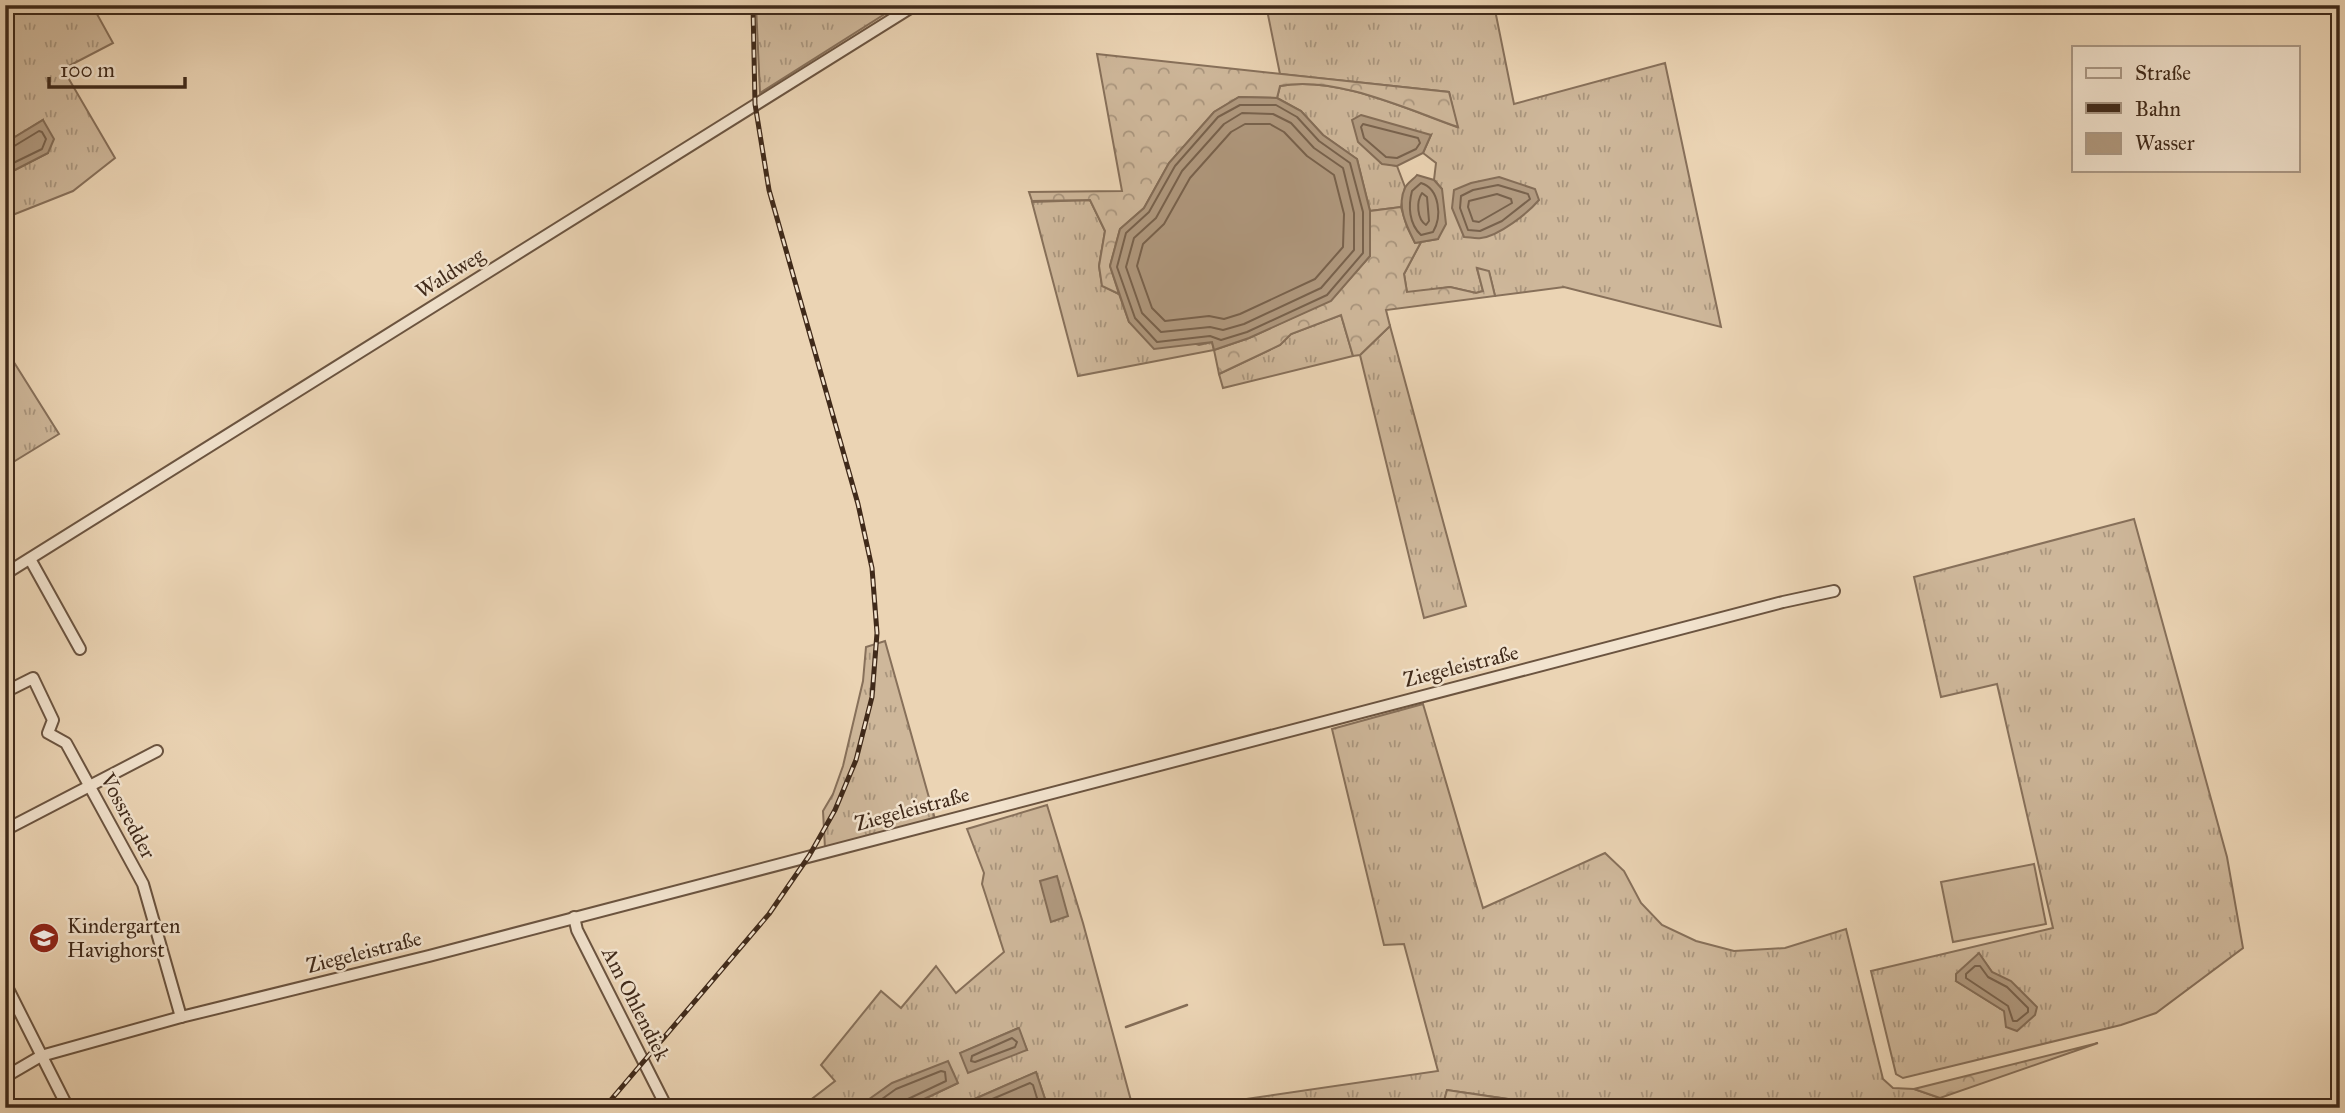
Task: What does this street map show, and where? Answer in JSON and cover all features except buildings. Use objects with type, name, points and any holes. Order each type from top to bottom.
[{"type":"street","name":"Waldweg","points":[[5,574],[915,5]]},
{"type":"street","points":[[30,559],[80,649]]},
{"type":"street","name":"Ziegeleistraße","points":[[5,1077],[41,1056],[181,1017],[1834,591]]},
{"type":"street","name":"Vossredder","points":[[5,692],[33,678],[53,720],[48,733],[66,743],[143,884],[181,1017]]},
{"type":"street","points":[[5,830],[157,751]]},
{"type":"street","name":"Am Ohlendiek","points":[[574,917],[577,930],[667,1108]]},
{"type":"street","points":[[5,983],[68,1108]]},
{"type":"green space","points":[[5,5],[92,5],[113,43],[63,69],[115,158],[73,191],[5,218],[5,175],[48,153],[43,120],[5,143]]},
{"type":"green space","points":[[756,5],[899,5],[760,93]]},
{"type":"green space","points":[[1266,5],[1494,5],[1514,104],[1665,63],[1721,327],[1564,287],[1495,296],[1489,272],[1477,269],[1483,291],[1476,293],[1450,287],[1407,293],[1404,274],[1421,242],[1438,239],[1442,189],[1434,180],[1436,163],[1423,153],[1431,135],[1382,163],[1397,166],[1405,187],[1401,207],[1370,211],[1357,159],[1323,135],[1301,111],[1277,98],[1280,86],[1323,85],[1393,103],[1457,127],[1449,92],[1280,74]]},
{"type":"green space","points":[[1097,54],[1449,92],[1458,127],[1394,103],[1323,85],[1280,86],[1277,98],[1239,97],[1214,112],[1169,163],[1144,208],[1120,229],[1110,266],[1119,294],[1102,286],[1099,266],[1105,231],[1090,200],[1032,201],[1029,192],[1122,191]]},
{"type":"green space","points":[[1090,200],[1105,231],[1099,266],[1102,285],[1119,294],[1129,322],[1199,345],[1212,342],[1214,350],[1078,376],[1032,202]]},
{"type":"green space","points":[[1401,207],[1415,243],[1421,242],[1404,274],[1407,292],[1450,287],[1476,293],[1483,291],[1477,268],[1489,271],[1495,296],[1386,310],[1390,326],[1360,355],[1353,356],[1341,315],[1291,334],[1280,345],[1219,374],[1214,350],[1249,338],[1331,300],[1370,256],[1370,211]]},
{"type":"green space","points":[[1341,315],[1353,356],[1223,388],[1219,374],[1280,345],[1291,334]]},
{"type":"green space","points":[[1390,326],[1466,606],[1424,618],[1360,355]]},
{"type":"green space","points":[[5,348],[59,434],[5,467]]},
{"type":"green space","points":[[2134,519],[2227,857],[2243,948],[2156,1013],[2121,1025],[1903,1078],[1896,1074],[1871,971],[2053,928],[1997,684],[1941,697],[1914,577]],"holes":[[[1979,954],[1992,972],[2017,1031],[2004,1011],[1956,981]]]},
{"type":"green space","points":[[885,641],[935,819],[825,848],[823,811],[833,794],[843,766],[863,681],[866,647]]},
{"type":"green space","points":[[1423,704],[1483,908],[1605,853],[1624,871],[1641,903],[1662,925],[1696,941],[1734,951],[1785,948],[1846,929],[1883,1079],[1893,1088],[1914,1089],[1940,1098],[1914,1108],[1571,1108],[1447,1090],[1444,1101],[1437,1108],[1242,1108],[1239,1100],[1438,1071],[1404,944],[1384,945],[1332,729]]},
{"type":"green space","points":[[1047,805],[1083,923],[1133,1108],[1039,1108],[1047,1105],[1036,1072],[954,1108],[905,1108],[958,1083],[866,1102],[868,1108],[800,1108],[835,1081],[821,1065],[881,991],[901,1008],[936,966],[956,993],[1004,952],[982,884],[984,873],[967,829]],"holes":[[[1018,1028],[1027,1050],[961,1053]]]},
{"type":"green space","points":[[2034,864],[2046,924],[1953,942],[1941,882]]},
{"type":"green space","points":[[2098,1043],[1940,1098],[1914,1089]]},
{"type":"green space","points":[[1447,1090],[1571,1108],[1437,1108],[1444,1101]]},
{"type":"water","points":[[1239,97],[1277,98],[1301,111],[1323,135],[1357,159],[1370,211],[1370,256],[1331,301],[1249,338],[1214,350],[1212,342],[1154,349],[1129,322],[1110,266],[1120,229],[1144,208],[1169,163],[1214,112]]},
{"type":"water","points":[[1361,115],[1431,135],[1423,153],[1397,166],[1382,164],[1358,142],[1352,120]]},
{"type":"water","points":[[43,120],[54,139],[48,153],[5,175],[5,143]]},
{"type":"water","points":[[1417,175],[1434,180],[1442,189],[1446,224],[1438,239],[1415,243],[1404,216],[1402,202],[1406,186]]},
{"type":"water","points":[[1499,177],[1535,189],[1539,200],[1521,217],[1496,233],[1479,238],[1464,237],[1452,208],[1454,190]]},
{"type":"water","points":[[1057,876],[1068,916],[1051,922],[1040,881]]},
{"type":"water","points":[[1979,953],[1992,972],[2011,981],[2037,1007],[2035,1015],[2017,1031],[2006,1027],[2004,1011],[1956,981],[1956,974]]},
{"type":"water","points":[[1019,1028],[1027,1050],[968,1073],[960,1053]]},
{"type":"water","points":[[948,1061],[958,1083],[905,1108],[868,1108],[865,1102],[892,1083]]},
{"type":"water","points":[[1036,1072],[1047,1105],[1039,1108],[954,1108]]},
{"type":"waterway","points":[[1126,1027],[1187,1005]]},
{"type":"railway","points":[[604,1108],[769,914],[809,856],[835,810],[856,760],[872,697],[877,633],[872,568],[858,504],[769,190],[755,104],[753,5]]},
{"type":"place","name":"Kindergarten Havighorst","points":[[44,938]]}]
